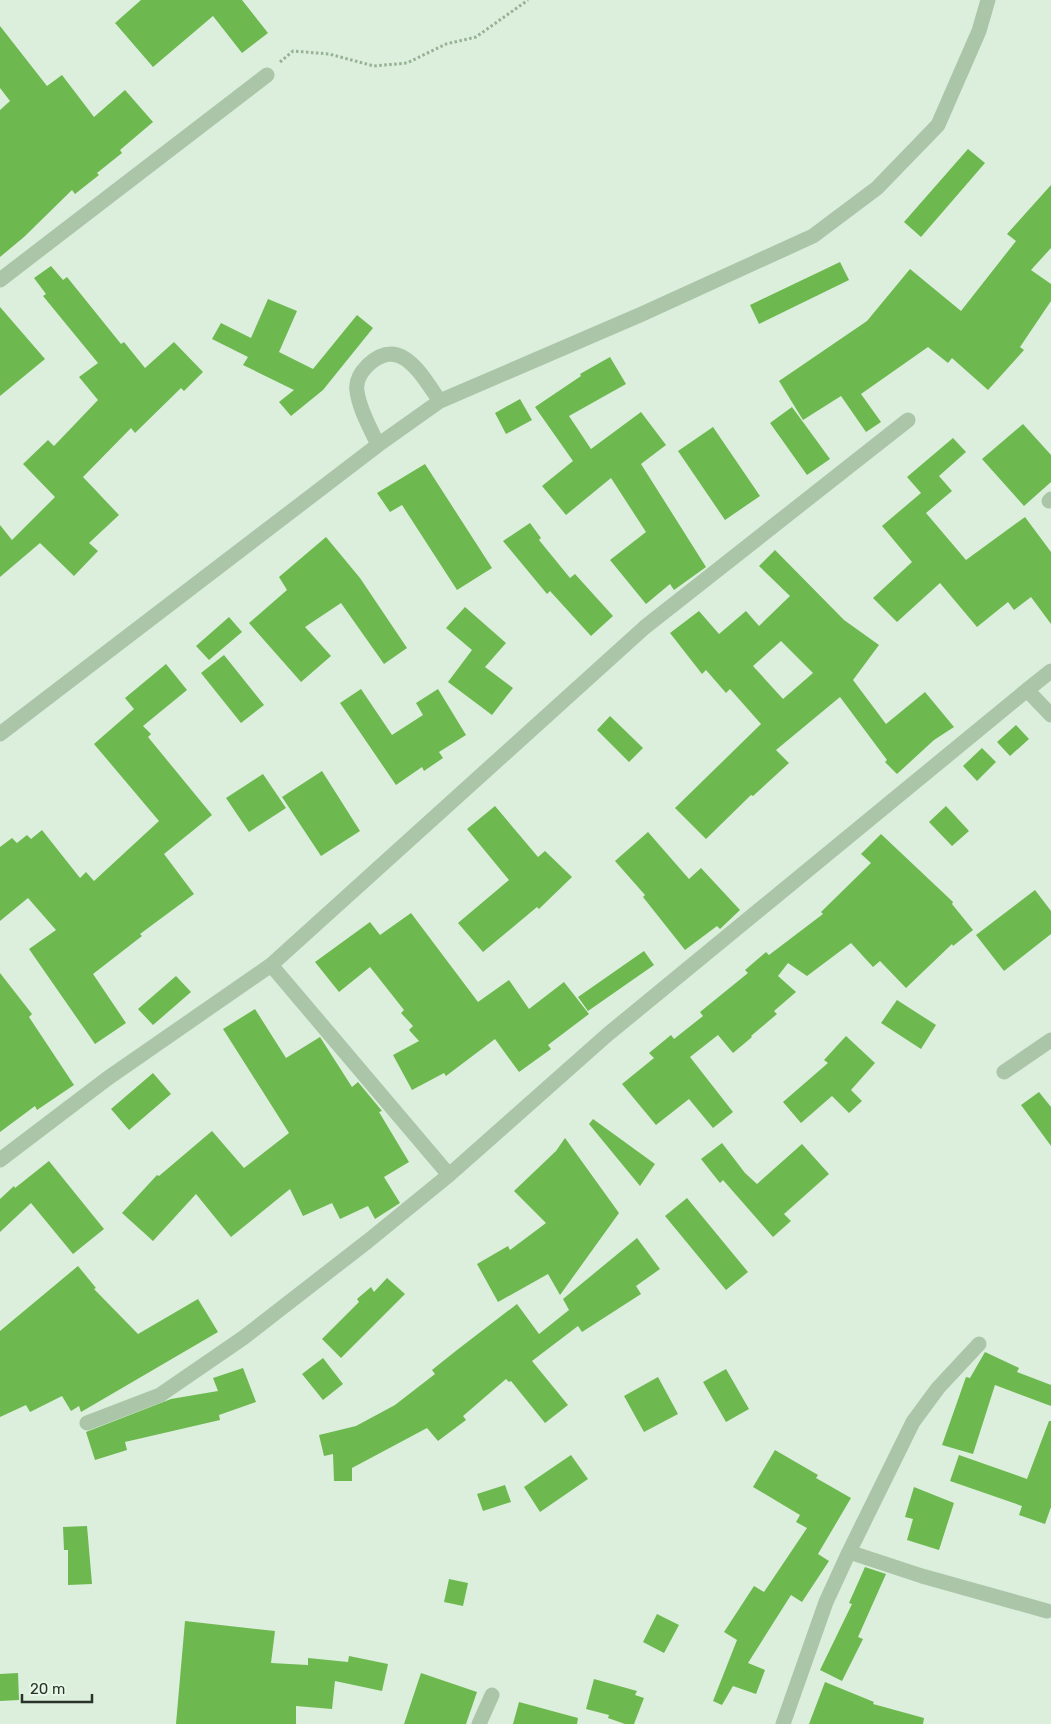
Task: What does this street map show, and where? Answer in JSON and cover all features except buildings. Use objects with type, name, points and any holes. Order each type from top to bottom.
[{"type":"street","points":[[0,734],[378,445],[440,401],[642,314],[813,236],[877,188],[938,125],[979,31],[988,0]]},
{"type":"street","points":[[0,280],[267,75]]},
{"type":"street","points":[[378,445],[357,392],[357,381],[363,370],[377,357],[395,354],[410,360],[440,401]]},
{"type":"street","points":[[0,1160],[108,1078],[271,965],[645,628],[908,420]]},
{"type":"street","points":[[87,1424],[160,1395],[236,1344],[450,1175],[607,1035],[1051,671]]},
{"type":"street","points":[[1027,690],[1051,716]]},
{"type":"street","points":[[271,965],[450,1175]]},
{"type":"street","points":[[1004,1072],[1051,1040]]},
{"type":"street","points":[[783,1724],[826,1602],[913,1422],[938,1388],[979,1344]]},
{"type":"street","points":[[849,1552],[922,1576],[1047,1611]]},
{"type":"street","points":[[479,1724],[492,1695]]},
{"type":"path","points":[[267,75],[293,51],[329,54],[374,66],[407,63],[446,44],[476,37],[528,0]]}]
